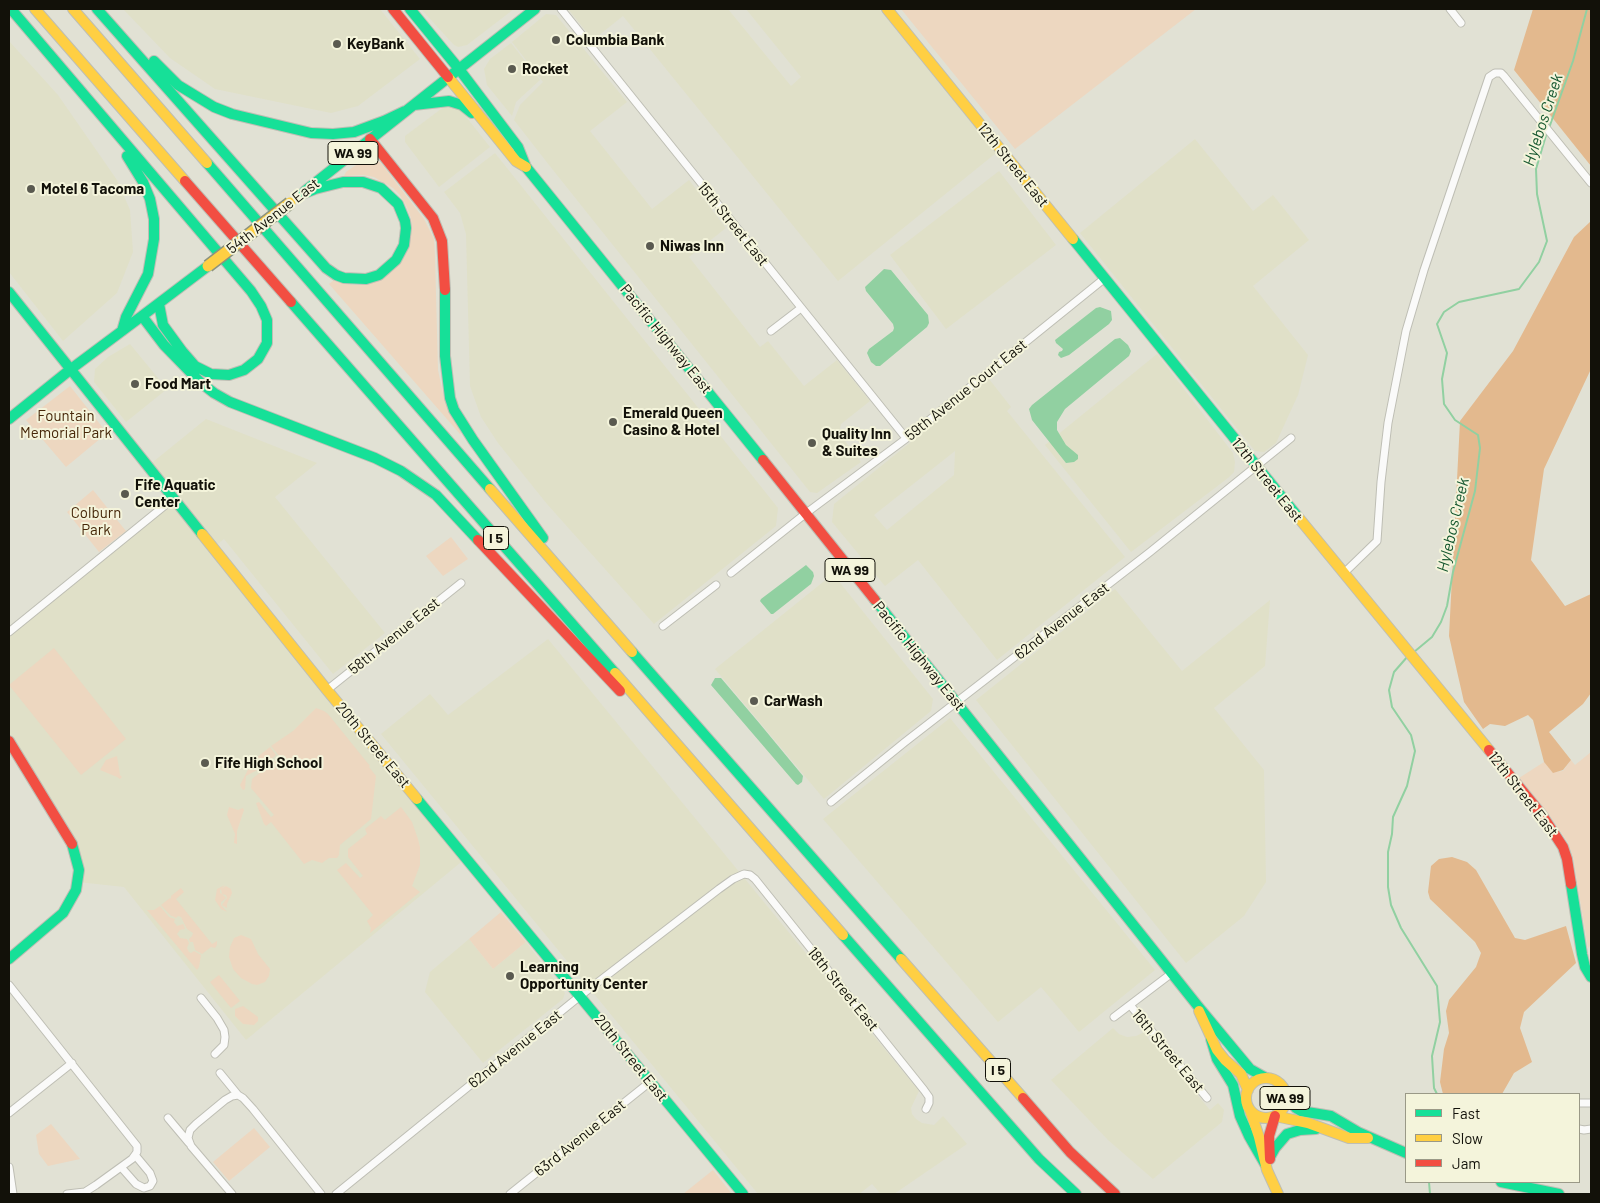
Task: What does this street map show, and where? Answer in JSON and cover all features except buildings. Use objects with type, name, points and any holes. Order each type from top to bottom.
[{"type":"main road","points":[[10,9],[251,291],[267,320],[267,343],[258,359],[244,370],[229,375],[211,374],[195,366],[182,351],[163,325],[159,304]]},
{"type":"main road","name":"I 5","points":[[34,9],[1039,1159],[1076,1194]]},
{"type":"main road","name":"I 5","points":[[72,9],[1070,1152],[1115,1194]]},
{"type":"main road","points":[[97,9],[326,268],[344,278],[366,279],[373,278],[385,271],[396,260],[404,245],[405,221],[398,204],[381,188],[363,182],[342,182],[314,189],[300,195]]},
{"type":"main road","points":[[107,9],[159,67],[178,85],[202,100],[232,114],[310,133],[333,134],[364,129],[409,108],[449,100],[462,105],[486,125]]},
{"type":"main road","name":"Pacific Highway East","points":[[393,9],[516,161],[526,167]]},
{"type":"main road","name":"Pacific Highway East","points":[[410,9],[518,147],[526,167],[670,343],[1196,1005],[1250,1069],[1266,1078]]},
{"type":"main road","name":"54th Avenue East","points":[[9,419],[290,203],[535,9]]},
{"type":"main road","name":"12th Street East","points":[[887,9],[1256,466],[1542,815],[1560,842],[1568,864],[1582,954],[1591,978]]},
{"type":"main road","points":[[98,112],[143,182],[150,200],[154,219],[152,256],[148,274],[142,290],[126,317],[122,331]]},
{"type":"main road","points":[[370,139],[425,206],[433,218],[442,240],[445,275],[446,368],[450,398],[454,410],[526,517],[621,640]]},
{"type":"main road","name":"20th Street East","points":[[9,292],[327,690],[743,1194]]},
{"type":"main road","points":[[142,316],[181,364],[214,393],[258,414],[375,458],[401,471],[436,495],[612,684],[656,722]]},
{"type":"main road","points":[[9,741],[72,843],[77,859],[79,876],[72,898],[63,912],[9,959]]},
{"type":"main road","name":"Pacific Highway East","points":[[1196,1005],[1222,1057],[1241,1074],[1248,1090]]},
{"type":"main road","points":[[1211,1038],[1217,1059],[1235,1090],[1239,1112],[1248,1136],[1267,1163]]},
{"type":"main road","name":"WA 99","points":[[1370,1138],[1349,1138],[1308,1123],[1275,1116],[1259,1117],[1250,1110],[1246,1098],[1248,1090],[1257,1080],[1266,1078],[1278,1083],[1285,1095],[1299,1110],[1331,1116],[1370,1138],[1405,1153]]},
{"type":"main road","name":"WA 99","points":[[1275,1116],[1283,1108],[1285,1095]]},
{"type":"main road","points":[[1250,1110],[1278,1194]]},
{"type":"main road","points":[[1267,1163],[1269,1136],[1275,1116]]},
{"type":"main road","points":[[1267,1163],[1280,1142],[1290,1133],[1310,1129],[1328,1131]]},
{"type":"main road","points":[[1506,1183],[1559,1194]]},
{"type":"street","name":"15th Street East","points":[[561,9],[906,438]]},
{"type":"street","points":[[1450,9],[1461,22]]},
{"type":"street","points":[[1344,573],[1377,542],[1388,422],[1399,362],[1413,308],[1487,80],[1495,73],[1504,76],[1591,183]]},
{"type":"street","name":"59th Avenue Court East","points":[[731,573],[805,514],[906,438],[1104,278]]},
{"type":"street","points":[[771,331],[801,308]]},
{"type":"street","name":"62nd Avenue East","points":[[831,802],[1150,552],[1291,438]]},
{"type":"street","points":[[9,632],[174,498]]},
{"type":"street","name":"58th Avenue East","points":[[327,690],[461,583]]},
{"type":"street","points":[[663,626],[716,585]]},
{"type":"street","name":"62nd Avenue East","points":[[336,1194],[580,996],[728,882],[746,874]]},
{"type":"street","name":"18th Street East","points":[[746,874],[754,879],[924,1090],[929,1097],[926,1109]]},
{"type":"street","points":[[1114,1017],[1172,973]]},
{"type":"street","points":[[9,985],[134,1140],[138,1148],[135,1155],[86,1193],[67,1194]]},
{"type":"street","points":[[201,998],[220,1021],[226,1037],[224,1045],[215,1054]]},
{"type":"street","name":"16th Street East","points":[[1130,1005],[1207,1098]]},
{"type":"street","points":[[9,1114],[72,1063]]},
{"type":"street","points":[[220,1073],[238,1095],[253,1109],[321,1194]]},
{"type":"street","name":"63rd Avenue East","points":[[510,1194],[650,1082]]},
{"type":"street","points":[[191,1146],[188,1138],[193,1127],[225,1100],[238,1095]]},
{"type":"street","points":[[168,1118],[232,1194]]},
{"type":"street","points":[[121,1167],[136,1184],[144,1188],[150,1186],[153,1181],[150,1173],[135,1155]]},
{"type":"street","points":[[9,1167],[13,1194]]},
{"type":"shaded area","points":[[123,9],[380,9],[420,59],[358,106],[331,113],[215,89],[170,58]]},
{"type":"shaded area","points":[[421,9],[514,9],[467,45],[458,47]]},
{"type":"shaded area","points":[[568,9],[728,9],[791,86],[801,77],[746,9],[879,9],[996,153],[838,281],[623,16],[593,40]]},
{"type":"shaded area","points":[[1533,9],[1591,9],[1591,166],[1514,70]]},
{"type":"shaded area","points":[[546,14],[556,15],[627,102],[590,131],[652,209],[689,180],[726,228],[689,257],[760,347],[768,341],[804,386],[837,360],[870,401],[841,424],[839,433],[861,462],[817,493],[810,492],[514,120],[520,105],[543,82],[512,42]]},
{"type":"shaded area","points":[[9,41],[58,95],[117,180],[130,210],[133,252],[117,293],[63,341],[9,272]]},
{"type":"shaded area","points":[[511,43],[540,80],[516,102],[512,116],[487,85],[484,69],[490,59]]},
{"type":"shaded area","points":[[445,106],[459,108],[490,147],[439,187],[405,142],[405,136]]},
{"type":"shaded area","points":[[1195,139],[1253,211],[1273,195],[1309,240],[1253,286],[1308,355],[1298,395],[1276,443],[1264,452],[1255,451],[1080,233]]},
{"type":"shaded area","points":[[495,153],[778,508],[776,526],[654,624],[547,504],[498,443],[481,417],[470,386],[466,234],[460,213],[444,192]]},
{"type":"shaded area","points":[[999,171],[1056,245],[946,329],[890,255]]},
{"type":"shaded area","points":[[1591,221],[1591,369],[1544,469],[1531,560],[1565,606],[1591,594],[1591,693],[1583,704],[1549,732],[1571,760],[1563,770],[1553,773],[1544,762],[1533,720],[1528,715],[1505,726],[1490,724],[1483,729],[1464,702],[1449,636],[1460,421],[1513,351],[1574,237]]},
{"type":"shaded area","points":[[884,269],[891,270],[928,315],[929,323],[927,327],[880,366],[876,366],[871,362],[867,353],[869,349],[893,331],[894,328],[865,287]]},
{"type":"shaded area","points":[[1100,307],[1111,311],[1112,320],[1109,324],[1069,355],[1061,358],[1058,355],[1063,349],[1055,340],[1096,308]]},
{"type":"shaded area","points":[[1120,338],[1128,345],[1131,351],[1129,356],[1065,409],[1057,422],[1057,430],[1066,445],[1078,455],[1078,459],[1074,462],[1066,463],[1032,420],[1029,409],[1115,339]]},
{"type":"shaded area","points":[[130,344],[167,389],[126,422],[94,382],[95,369],[108,357]]},
{"type":"shaded area","points":[[1157,354],[1233,453],[1235,462],[1234,472],[1131,552],[1045,445]]},
{"type":"shaded area","points":[[989,379],[1011,407],[1007,411],[1125,557],[997,660],[918,560],[885,586],[832,522],[834,504]],"holes":[[[955,451],[954,475],[887,530],[874,515]]]},
{"type":"shaded area","name":"Fife High School","points":[[206,419],[317,463],[275,497],[385,633],[333,674],[224,539],[214,547],[466,858],[246,1040],[124,887],[78,882],[77,859],[9,741],[9,632],[174,498],[148,466]]},
{"type":"shaded area","points":[[806,565],[813,572],[814,576],[811,584],[771,614],[760,601],[761,599]]},
{"type":"shaded area","points":[[833,574],[933,699],[931,711],[824,799],[715,669]]},
{"type":"shaded area","points":[[1115,589],[1182,671],[1270,600],[1265,666],[1214,708],[1264,770],[1266,882],[1244,916],[1186,963],[976,700]]},
{"type":"shaded area","points":[[548,639],[919,1091],[911,1108],[912,1114],[916,1119],[922,1123],[934,1125],[943,1116],[967,1144],[894,1194],[881,1194],[872,1184],[859,1194],[758,1194],[381,734],[430,694],[448,715]]},
{"type":"shaded area","points":[[715,678],[721,678],[760,724],[803,776],[802,782],[798,785],[796,784],[711,685]]},
{"type":"shaded area","points":[[950,718],[1155,970],[1079,1032],[1041,987],[998,1022],[823,819]]},
{"type":"shaded area","points":[[1452,857],[1467,862],[1476,870],[1515,938],[1525,940],[1566,926],[1576,963],[1524,1012],[1520,1028],[1532,1062],[1514,1073],[1503,1093],[1443,1093],[1440,1082],[1444,1049],[1449,1033],[1446,1011],[1449,1000],[1476,967],[1481,953],[1475,942],[1430,899],[1428,892],[1431,866],[1439,859]]},
{"type":"shaded area","points":[[469,939],[493,969],[526,942],[565,993],[563,999],[483,1063],[425,992],[430,972]]},
{"type":"shaded area","points":[[1113,1028],[1119,1034],[1127,1037],[1136,1036],[1144,1032],[1210,1110],[1218,1103],[1224,1110],[1222,1122],[1153,1179],[1108,1140],[1051,1080]]},
{"type":"green space","points":[[901,9],[1196,9],[1015,149]]},
{"type":"green space","points":[[367,159],[375,159],[381,163],[424,219],[434,239],[438,370],[444,398],[460,434],[329,284],[334,280],[353,285],[363,285],[401,263],[409,247],[412,228],[411,218],[399,194],[393,188],[374,177],[363,175],[344,176],[346,172]]},
{"type":"green space","name":"Fountain Memorial Park","points":[[70,386],[107,433],[66,467],[26,420]]},
{"type":"green space","name":"Colburn Park","points":[[93,490],[126,531],[99,552],[67,512]]},
{"type":"green space","points":[[451,537],[468,559],[443,576],[426,556]]},
{"type":"green space","points":[[54,648],[126,739],[81,775],[9,685]]},
{"type":"green space","points":[[316,708],[328,714],[376,776],[371,819],[340,845],[337,858],[329,858],[322,863],[312,860],[304,864],[271,822],[266,826],[264,824],[256,803],[259,802],[271,817],[274,815],[251,788],[252,779],[280,757],[271,746],[293,731]]},
{"type":"green space","points":[[270,747],[276,755],[259,769],[246,776],[245,789],[242,789],[240,785],[253,760],[257,760],[256,758]]},
{"type":"green space","points":[[1591,752],[1591,945],[1588,948],[1573,857],[1568,843],[1552,819],[1519,778],[1544,762],[1553,772],[1563,771],[1571,760],[1575,765]]},
{"type":"green space","points":[[117,756],[122,777],[120,779],[100,770],[106,760]]},
{"type":"green space","points":[[229,807],[238,810],[243,808],[244,810],[237,831],[237,844],[234,843],[235,834],[227,815]]},
{"type":"green space","points":[[401,807],[412,822],[420,847],[420,865],[412,886],[420,892],[370,933],[371,928],[367,921],[373,915],[337,870],[346,863],[360,878],[363,876],[348,857],[348,849],[367,834],[365,829],[381,816],[385,820]]},
{"type":"green space","points":[[225,885],[220,890],[226,898],[221,902],[221,905],[227,912],[221,909],[215,900],[217,889]]},
{"type":"green space","points":[[226,886],[231,889],[232,893],[227,908],[222,905],[227,898],[226,895],[222,894],[221,889]]},
{"type":"green space","points":[[181,888],[184,892],[176,899],[212,944],[217,941],[215,948],[211,947],[202,954],[195,950],[193,942],[190,942],[189,939],[193,933],[187,929],[181,917],[178,916],[176,918],[170,915],[161,905],[171,899],[171,896]]},
{"type":"green space","points":[[160,906],[169,917],[175,919],[174,922],[177,926],[183,924],[185,929],[180,930],[177,934],[180,938],[187,939],[189,952],[194,951],[201,955],[197,970],[147,910],[154,910]]},
{"type":"green space","points":[[501,912],[526,942],[493,969],[469,939]]},
{"type":"green space","points":[[241,935],[251,939],[258,954],[270,969],[269,976],[265,982],[257,985],[252,984],[241,978],[233,969],[229,957],[230,947],[234,938]]},
{"type":"green space","points":[[219,975],[240,1001],[231,1008],[210,982]]},
{"type":"green space","points":[[243,1006],[258,1017],[258,1021],[254,1025],[243,1024],[235,1016],[235,1009]]},
{"type":"green space","points":[[51,1124],[80,1159],[48,1166],[39,1154],[36,1135]]},
{"type":"green space","points":[[254,1128],[270,1147],[229,1181],[213,1162]]},
{"type":"green space","points":[[713,1170],[732,1194],[683,1194]]},
{"type":"waterway","name":"Hylebos Creek","points":[[1549,128],[1573,61],[1587,9]]},
{"type":"waterway","name":"Hylebos Creek","points":[[1414,652],[1432,637],[1441,622],[1447,606],[1453,572],[1475,491],[1480,448],[1478,435],[1455,420],[1444,404],[1442,379],[1447,353],[1437,324],[1444,312],[1459,302],[1519,289],[1539,262],[1547,241],[1537,194],[1536,169],[1547,132]]},
{"type":"waterway","name":"Hylebos Creek","points":[[1408,656],[1394,672],[1389,690],[1392,707],[1411,735],[1415,751],[1407,786],[1393,817],[1388,852],[1388,887],[1391,905],[1401,928],[1437,986],[1440,1022],[1432,1056],[1434,1088],[1436,1093]]},
{"type":"waterway","name":"Hylebos Creek","points":[[1429,1183],[1430,1194]]},
{"type":"traffic: fast","points":[[11,9],[251,291],[261,306],[267,320],[267,343],[258,359],[244,370],[229,375],[211,374],[195,366],[182,351],[163,325],[159,304]]},
{"type":"traffic: fast","points":[[97,9],[326,268],[344,278],[366,279],[379,275],[396,260],[404,245],[405,221],[398,204],[381,188],[363,182],[343,182],[300,195]]},
{"type":"traffic: fast","points":[[410,9],[459,69],[535,9]]},
{"type":"traffic: fast","points":[[154,61],[178,85],[214,107],[232,114],[311,133],[333,134],[354,132],[405,111]]},
{"type":"traffic: fast","points":[[305,191],[459,69],[518,147],[526,167],[763,460]]},
{"type":"traffic: fast","points":[[414,105],[449,101],[462,105],[472,113]]},
{"type":"traffic: fast","points":[[122,331],[126,317],[148,274],[154,239],[154,219],[150,199],[143,182],[127,156]]},
{"type":"traffic: fast","points":[[207,163],[490,489]]},
{"type":"traffic: fast","points":[[1073,239],[1298,517]]},
{"type":"traffic: fast","points":[[142,316],[208,266]]},
{"type":"traffic: fast","points":[[445,290],[445,356],[450,398],[454,410],[473,440],[543,538]]},
{"type":"traffic: fast","points":[[9,292],[202,534]]},
{"type":"traffic: fast","points":[[291,302],[615,673]]},
{"type":"traffic: fast","points":[[9,419],[71,369],[142,316]]},
{"type":"traffic: fast","points":[[142,316],[164,345],[200,382],[214,393],[230,402],[375,458],[401,471],[436,495],[478,540]]},
{"type":"traffic: fast","points":[[875,600],[1197,1005],[1250,1069],[1266,1078]]},
{"type":"traffic: fast","points":[[632,652],[901,959]]},
{"type":"traffic: fast","points":[[417,799],[743,1194]]},
{"type":"traffic: fast","points":[[9,959],[63,913],[76,890],[79,870],[72,844]]},
{"type":"traffic: fast","points":[[1571,884],[1582,954],[1585,967],[1591,977]]},
{"type":"traffic: fast","points":[[843,935],[1039,1159],[1076,1194]]},
{"type":"traffic: fast","points":[[1211,1039],[1217,1059],[1233,1085],[1240,1116],[1265,1164]]},
{"type":"traffic: fast","points":[[1285,1095],[1301,1111],[1331,1116],[1358,1132],[1405,1153]]},
{"type":"traffic: fast","points":[[1270,1157],[1287,1134],[1300,1130],[1316,1129]]},
{"type":"traffic: fast","points":[[1506,1183],[1559,1194]]},
{"type":"traffic: slow","points":[[35,9],[185,181]]},
{"type":"traffic: slow","points":[[73,9],[207,163]]},
{"type":"traffic: slow","points":[[887,9],[1073,239]]},
{"type":"traffic: slow","points":[[448,77],[516,161],[526,167]]},
{"type":"traffic: slow","points":[[208,266],[290,203]]},
{"type":"traffic: slow","points":[[490,489],[632,652]]},
{"type":"traffic: slow","points":[[1298,517],[1489,750]]},
{"type":"traffic: slow","points":[[202,534],[417,799]]},
{"type":"traffic: slow","points":[[615,673],[843,935]]},
{"type":"traffic: slow","points":[[901,959],[1023,1098]]},
{"type":"traffic: slow","points":[[1199,1011],[1217,1050],[1241,1074],[1248,1090]]},
{"type":"traffic: slow","points":[[1266,1078],[1280,1084],[1286,1098],[1280,1112],[1266,1118],[1252,1112],[1246,1098],[1252,1084],[1266,1078]]},
{"type":"traffic: slow","points":[[1250,1110],[1267,1170],[1278,1194]]},
{"type":"traffic: slow","points":[[1275,1116],[1308,1123],[1349,1138],[1368,1138]]},
{"type":"traffic: jam","points":[[393,9],[448,77]]},
{"type":"traffic: jam","points":[[370,139],[433,218],[442,241],[445,290]]},
{"type":"traffic: jam","points":[[185,181],[291,302]]},
{"type":"traffic: jam","points":[[763,460],[875,600]]},
{"type":"traffic: jam","points":[[478,540],[620,691]]},
{"type":"traffic: jam","points":[[9,741],[72,844]]},
{"type":"traffic: jam","points":[[1489,750],[1542,815],[1563,847],[1571,884]]},
{"type":"traffic: jam","points":[[1023,1098],[1070,1152],[1115,1194]]},
{"type":"traffic: jam","points":[[1270,1159],[1269,1136],[1275,1116]]},
{"type":"place","name":"Columbia Bank","points":[[556,40]]},
{"type":"place","name":"KeyBank","points":[[337,44]]},
{"type":"place","name":"Rocket","points":[[512,69]]},
{"type":"place","name":"Motel 6 Tacoma","points":[[31,189]]},
{"type":"place","name":"Niwas Inn","points":[[650,246]]},
{"type":"place","name":"Food Mart","points":[[135,384]]},
{"type":"place","name":"Emerald Queen Casino & Hotel","points":[[613,422]]},
{"type":"place","name":"Quality Inn & Suites","points":[[812,443]]},
{"type":"place","name":"Fife Aquatic Center","points":[[125,494]]},
{"type":"place","name":"CarWash","points":[[754,701]]},
{"type":"place","name":"Fife High School","points":[[205,763]]},
{"type":"place","name":"Learning Opportunity Center","points":[[510,976]]}]
